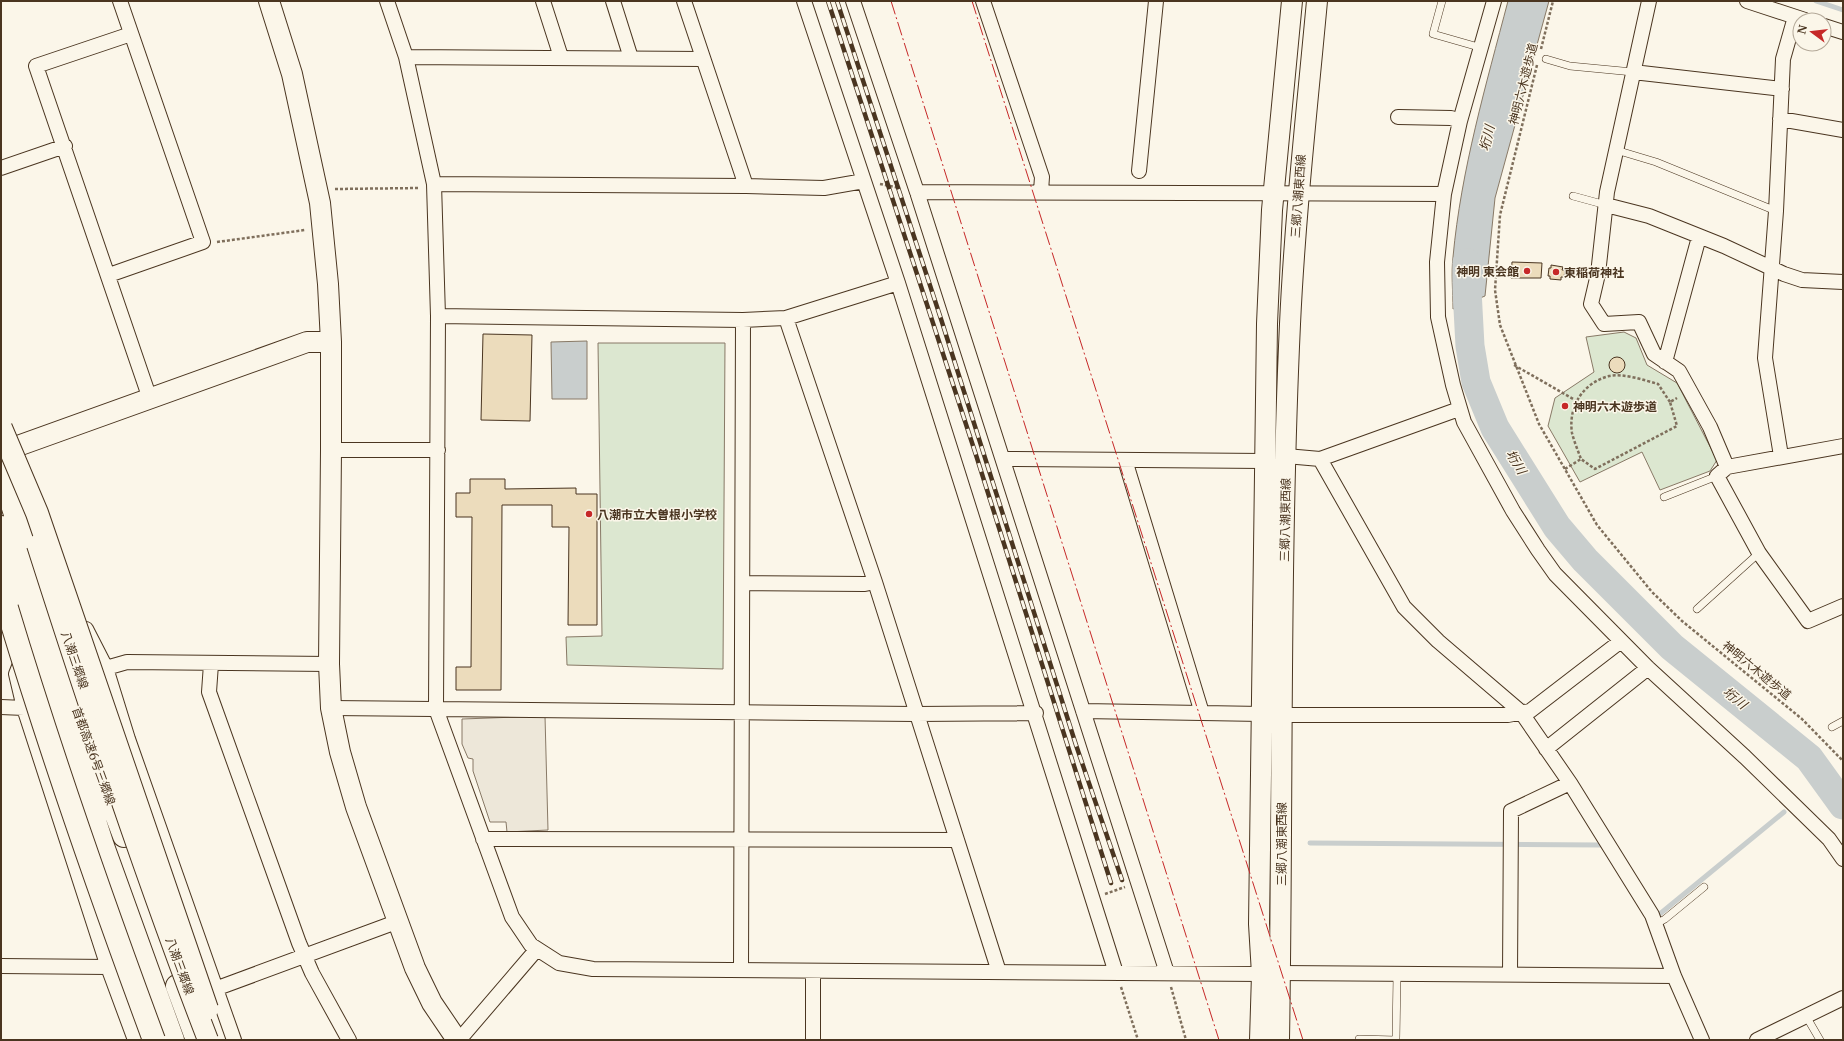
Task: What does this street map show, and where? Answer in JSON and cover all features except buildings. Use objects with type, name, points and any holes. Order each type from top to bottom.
[{"type":"highway","points":[[1,428],[37,514],[211,999],[217,1040]]},
{"type":"highway","name":"首都高速6号三郷線","points":[[2,452],[79,716],[197,1040]]},
{"type":"highway","name":"首都高速6号三郷線","points":[[1,527],[103,846],[173,1040]]},
{"type":"highway","points":[[1,590],[35,703],[70,806],[154,1040]]},
{"type":"street","points":[[109,275],[203,242],[120,1]]},
{"type":"street","points":[[269,1],[292,74],[317,189],[328,284],[331,342],[329,664],[331,708],[340,752],[356,806],[415,968],[432,1003],[453,1034],[459,1040],[538,949]]},
{"type":"street","points":[[387,1],[406,57],[434,184],[438,316],[436,709],[512,917],[531,945],[559,963],[593,969],[1674,976]]},
{"type":"street","points":[[543,1],[562,57]]},
{"type":"street","points":[[613,1],[631,58]]},
{"type":"street","points":[[684,1],[746,186]]},
{"type":"street","points":[[804,1],[898,283],[1036,713],[1116,973]]},
{"type":"street","points":[[853,1],[917,192],[1166,973]]},
{"type":"street","points":[[983,1],[1042,177],[1041,191]]},
{"type":"street","points":[[1139,171],[1156,1]]},
{"type":"street","name":"三郷八潮東西線","points":[[1279,1040],[1271,974],[1259,924],[1265,525],[1264,461],[1267,324],[1274,194],[1292,1]]},
{"type":"street","name":"三郷八潮東西線","points":[[1260,1040],[1271,974],[1282,715],[1286,456],[1290,324],[1298,194],[1317,1]]},
{"type":"street","points":[[1494,1],[1482,48],[1460,121],[1444,194],[1437,262],[1438,317],[1459,409],[1471,437],[1538,550],[1555,574],[1577,598],[1648,668],[1829,839],[1843,859]]},
{"type":"street","points":[[1649,1],[1616,150],[1606,205],[1598,274],[1591,304],[1604,324],[1639,322],[1654,354],[1679,371],[1710,427],[1722,472],[1759,553],[1808,621],[1843,606]]},
{"type":"street","points":[[1747,1],[1792,15]]},
{"type":"street","points":[[1832,29],[1843,32]]},
{"type":"street","points":[[131,34],[36,66],[65,146],[150,398]]},
{"type":"street","points":[[1781,456],[1765,358],[1776,211],[1783,59],[1792,37]]},
{"type":"street","points":[[406,57],[703,59]]},
{"type":"street","points":[[1633,72],[1782,89]]},
{"type":"street","points":[[1398,117],[1452,118],[1460,121]]},
{"type":"street","points":[[1780,120],[1843,130]]},
{"type":"street","points":[[1,168],[65,146]]},
{"type":"street","points":[[434,184],[824,188],[864,181]]},
{"type":"street","points":[[917,192],[1041,191],[1274,194],[1444,194]]},
{"type":"street","points":[[1606,205],[1649,216],[1724,246],[1772,267],[1784,274],[1802,280],[1843,282]]},
{"type":"street","points":[[1665,362],[1699,237]]},
{"type":"street","points":[[438,316],[743,320],[786,318],[898,283]]},
{"type":"street","points":[[786,318],[875,582],[915,714],[999,972]]},
{"type":"street","points":[[741,970],[744,583],[743,320]]},
{"type":"street","points":[[2,452],[307,342],[331,342]]},
{"type":"street","points":[[1286,456],[1320,459],[1459,409]]},
{"type":"street","points":[[1722,472],[1781,456],[1843,446]]},
{"type":"street","points":[[331,450],[438,450]]},
{"type":"street","name":"八潮三郷線","points":[[2,452],[53,594],[133,835],[178,962],[208,1040]]},
{"type":"street","points":[[1002,459],[1264,461]]},
{"type":"street","points":[[1320,459],[1404,607],[1438,641],[1520,712],[1570,783],[1656,924],[1674,976],[1702,1040]]},
{"type":"street","points":[[1125,460],[1202,713]]},
{"type":"street","points":[[1,572],[90,839],[133,962],[164,1040]]},
{"type":"street","points":[[744,583],[865,584],[875,582]]},
{"type":"street","points":[[53,594],[82,622],[106,668],[149,798],[211,999],[234,1040]]},
{"type":"street","points":[[1282,715],[1508,715],[1530,711],[1621,641]]},
{"type":"street","points":[[26,649],[16,674],[24,708],[108,967],[135,1040]]},
{"type":"street","points":[[106,668],[128,662],[329,664]]},
{"type":"street","points":[[211,664],[209,692],[299,943],[349,1040]]},
{"type":"street","points":[[1546,749],[1648,668]]},
{"type":"street","points":[[1,707],[24,708]]},
{"type":"street","points":[[331,708],[915,714],[1036,713]]},
{"type":"street","points":[[1082,711],[1262,714]]},
{"type":"street","points":[[1510,974],[1511,811],[1570,783]]},
{"type":"street","points":[[133,835],[149,798]]},
{"type":"street","points":[[484,840],[957,840]]},
{"type":"street","points":[[211,999],[305,956],[399,921]]},
{"type":"street","points":[[1,966],[108,967]]},
{"type":"street","points":[[813,1040],[814,971]]},
{"type":"street","points":[[1757,1040],[1843,998]]},
{"type":"lane","points":[[1442,1],[1433,34],[1482,48]]},
{"type":"lane","points":[[1542,59],[1570,66],[1633,72]]},
{"type":"lane","points":[[1616,150],[1656,162],[1776,211]]},
{"type":"lane","points":[[1573,196],[1606,205]]},
{"type":"lane","points":[[1664,497],[1722,472]]},
{"type":"lane","points":[[1698,609],[1759,553]]},
{"type":"lane","points":[[1832,727],[1843,721]]},
{"type":"lane","points":[[1656,924],[1665,919],[1704,887]]},
{"type":"lane","points":[[1359,1038],[1396,1040],[1397,975]]},
{"type":"lane","points":[[1806,1016],[1820,1040]]},
{"type":"path","name":"神明六木遊歩道","points":[[1540,51],[1553,1]]},
{"type":"path","name":"神明六木遊歩道","points":[[1542,59],[1500,215],[1495,265],[1495,290],[1500,325],[1514,365],[1539,424],[1597,525],[1652,592],[1682,621],[1802,719],[1843,761]]},
{"type":"path","points":[[864,181],[917,192]]},
{"type":"path","points":[[317,189],[422,188],[434,184]]},
{"type":"path","points":[[203,242],[210,243],[309,230]]},
{"type":"path","points":[[1565,274],[1576,275]]},
{"type":"path","points":[[1514,365],[1575,400]]},
{"type":"path","points":[[1610,376],[1632,378],[1658,384],[1670,402],[1677,426],[1595,469],[1580,459],[1572,432],[1572,411],[1575,400],[1589,388],[1610,376]]},
{"type":"path","points":[[1670,402],[1690,392]]},
{"type":"path","points":[[1565,469],[1580,459]]},
{"type":"path","points":[[1093,898],[1138,883]]},
{"type":"path","points":[[1116,973],[1138,1040]]},
{"type":"path","points":[[1166,973],[1186,1040]]},
{"type":"green space","points":[[1624,332],[1636,338],[1647,365],[1677,383],[1717,460],[1710,471],[1660,490],[1642,452],[1580,482],[1548,426],[1555,398],[1594,372],[1586,337]]},
{"type":"green space","points":[[598,343],[725,343],[723,669],[567,665],[566,637],[602,636]]},
{"type":"shaded area","points":[[545,716],[548,830],[507,832],[506,822],[490,822],[473,771],[473,759],[468,758],[462,744],[462,719]]},
{"type":"water","points":[[1508,1],[1549,1],[1495,198],[1485,296],[1453,309],[1452,263],[1462,192],[1475,128]]},
{"type":"water","points":[[587,341],[587,399],[552,399],[551,342]]},
{"type":"waterway","points":[[1816,1],[1843,10]]},
{"type":"waterway","name":"垳川","points":[[1467,263],[1470,346],[1476,382],[1495,428],[1557,527],[1585,560],[1672,647],[1809,758],[1843,805]]},
{"type":"waterway","points":[[1661,913],[1784,812]]},
{"type":"waterway","points":[[1310,843],[1601,845]]},
{"type":"railway","points":[[828,1],[976,455],[1111,883]]},
{"type":"railway","points":[[837,1],[941,319],[1076,745],[1122,880]]},
{"type":"power","points":[[891,1],[1219,1040]]},
{"type":"power","points":[[972,1],[1303,1040]]},
{"type":"place","name":"神明 東会館","points":[[1527,271]]},
{"type":"place","name":"東稲荷神社","points":[[1556,272]]},
{"type":"place","name":"神明六木遊歩道","points":[[1565,406]]},
{"type":"place","name":"八潮市立大曽根小学校","points":[[589,514]]}]
